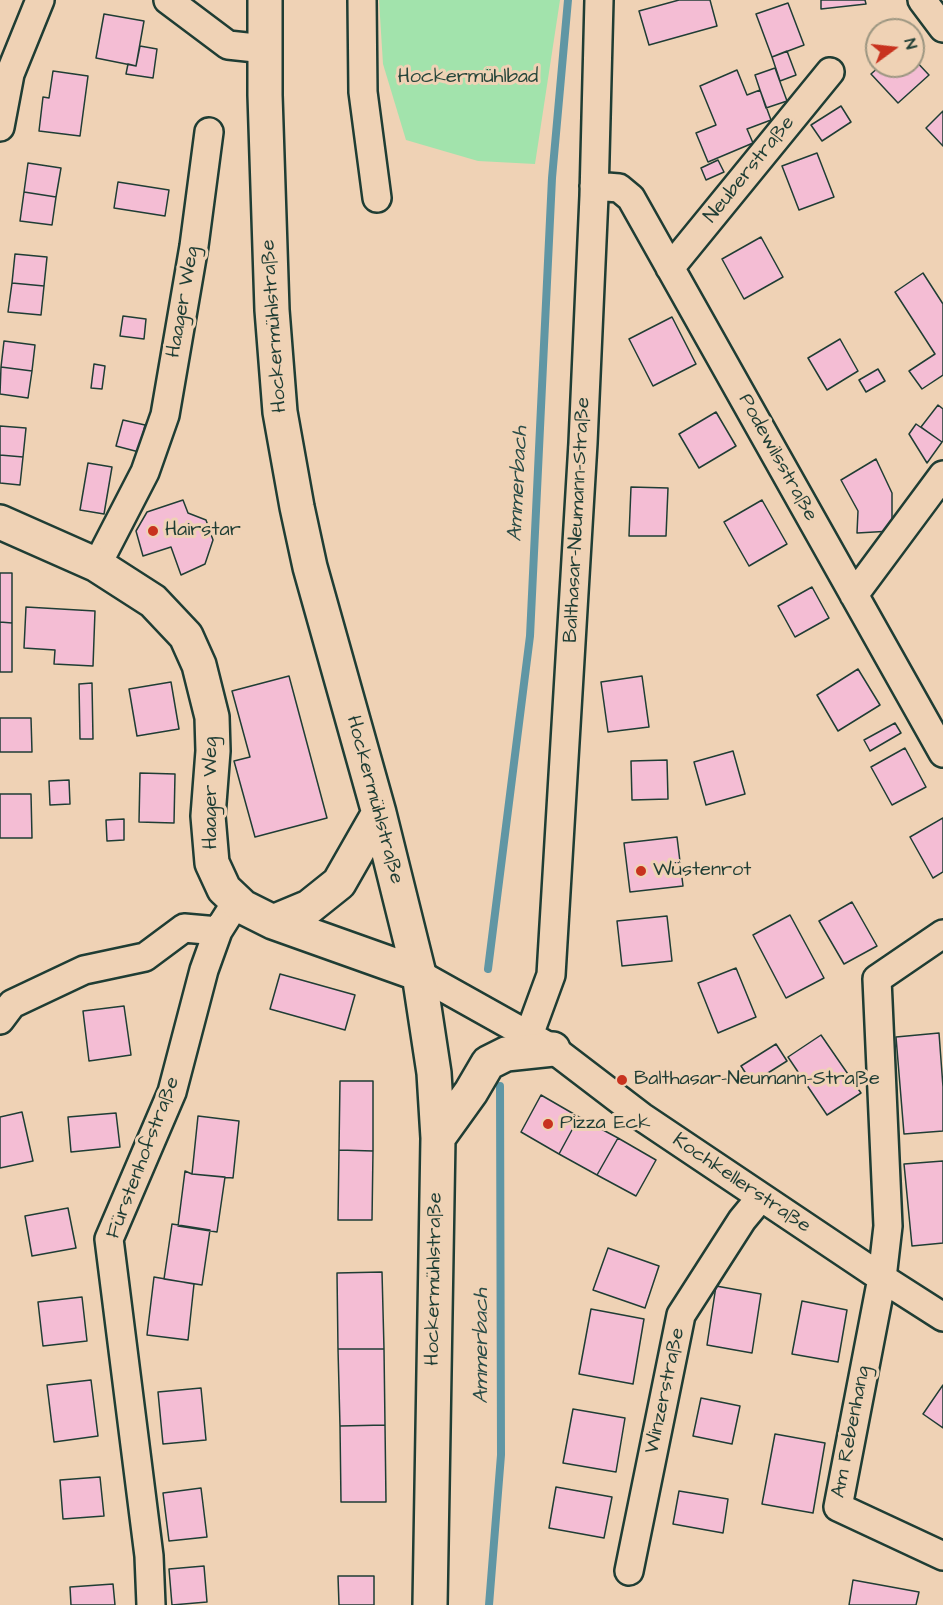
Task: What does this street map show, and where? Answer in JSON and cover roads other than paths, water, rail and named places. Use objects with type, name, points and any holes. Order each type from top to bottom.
[{"type":"main road","name":"Hockermühlstraße","points":[[265,0],[264,49],[272,310],[279,412],[310,567],[379,813],[419,974],[434,1073],[438,1138],[430,1605]]},
{"type":"main road","name":"Haager Weg","points":[[0,522],[97,565],[153,601],[186,636],[199,665],[212,717],[213,751],[208,816],[212,863],[224,889],[253,913],[273,922],[419,974]]},
{"type":"main road","points":[[273,922],[309,907],[339,883],[379,813]]},
{"type":"main road","points":[[438,1138],[471,1092],[488,1063],[541,1042]]},
{"type":"street","points":[[0,128],[10,74],[40,0]]},
{"type":"street","points":[[168,0],[228,45],[264,49]]},
{"type":"street","points":[[362,0],[363,92],[377,198]]},
{"type":"street","name":"Balthasar-Neumann-Straße","points":[[541,1042],[551,975],[583,443],[599,0]]},
{"type":"street","points":[[922,0],[943,28]]},
{"type":"street","name":"Neuberstraße","points":[[670,268],[830,72]]},
{"type":"street","name":"Haager Weg","points":[[97,565],[145,472],[165,415],[194,246],[209,132]]},
{"type":"street","name":"Podewilsstraße","points":[[594,186],[619,188],[631,198],[943,753]]},
{"type":"street","points":[[854,595],[943,475]]},
{"type":"street","name":"Fürstenhofstraße","points":[[151,1605],[149,1556],[109,1239],[172,1092],[204,970],[218,931],[237,901]]},
{"type":"street","points":[[0,1020],[12,1004],[84,970],[145,957],[184,928],[218,931]]},
{"type":"street","points":[[882,1278],[888,1226],[877,979],[943,934]]},
{"type":"street","name":"Kochkellerstraße","points":[[419,974],[541,1042],[642,1117],[943,1317]]},
{"type":"street","name":"Winzerstraße","points":[[629,1571],[681,1315],[742,1220],[761,1197]]},
{"type":"street","name":"Am Rebenhang","points":[[882,1278],[838,1507],[943,1556]]},
{"type":"waterway","name":"Ammerbach","points":[[488,969],[530,636],[552,178],[568,0]]},
{"type":"waterway","name":"Ammerbach","points":[[489,1605],[501,1455],[500,1086]]},
{"type":"place","name":"Hairstar","points":[[153,531]]},
{"type":"place","name":"Wüstenrot","points":[[641,871]]},
{"type":"place","name":"Balthasar-Neumann-Straße","points":[[622,1080]]},
{"type":"place","name":"Pizza Eck","points":[[548,1124]]},
{"type":"park label","name":"Hockermühlbad","points":[[468,78]]}]
